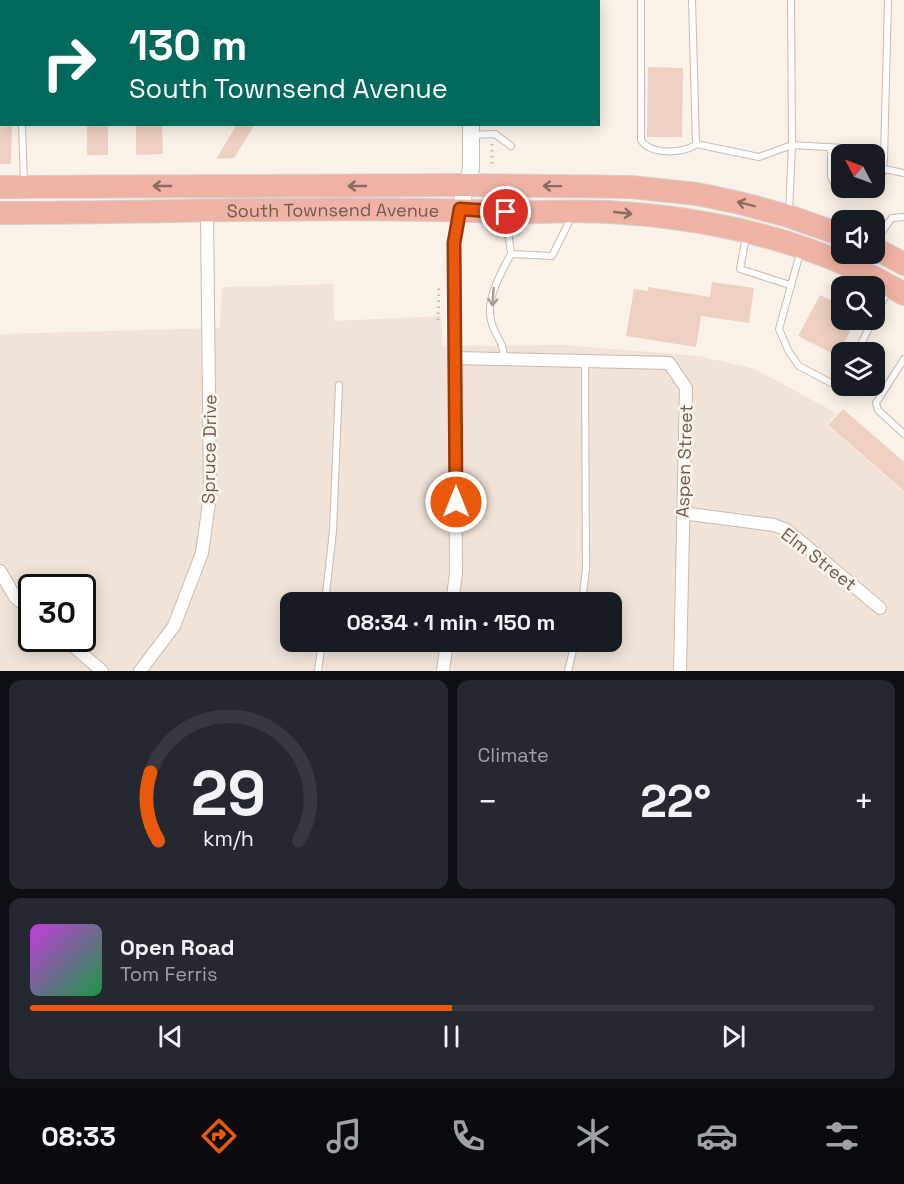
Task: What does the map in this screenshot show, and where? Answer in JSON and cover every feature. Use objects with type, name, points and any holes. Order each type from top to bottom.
[{"type":"highway","name":"South Townsend Avenue","points":[[0,187],[466,185],[632,187],[697,194],[788,216],[831,231]]},
{"type":"highway","name":"South Townsend Avenue","points":[[0,213],[460,209],[506,212],[608,212],[748,231],[802,246],[897,290]]},
{"type":"highway","points":[[885,254],[904,264]]},
{"type":"street","points":[[454,592],[456,574],[454,243],[471,168],[471,130]]},
{"type":"street","name":"Spruce Drive","points":[[140,671],[174,626],[202,553],[210,496],[207,211]]},
{"type":"street","name":"Aspen Street","points":[[455,358],[504,361],[669,363],[686,388],[680,671]]},
{"type":"street","name":"Elm Street","points":[[682,513],[774,525],[787,530],[880,608]]},
{"type":"street","points":[[0,571],[18,599]]},
{"type":"street","points":[[80,652],[102,671]]},
{"type":"street","points":[[443,671],[446,652]]},
{"type":"lane","points":[[641,0],[641,140],[649,148],[680,152],[690,150],[696,144],[692,0]]},
{"type":"lane","points":[[788,216],[792,145],[791,0]]},
{"type":"lane","points":[[884,144],[888,0]]},
{"type":"lane","points":[[22,126],[25,187]]},
{"type":"lane","points":[[471,130],[495,135],[511,147]]},
{"type":"lane","points":[[696,144],[759,157],[792,145],[831,148]]},
{"type":"lane","points":[[885,169],[904,173]]},
{"type":"lane","points":[[504,361],[503,342],[492,324],[493,288],[511,254],[506,212]]},
{"type":"lane","points":[[511,254],[552,256],[574,213]]},
{"type":"lane","points":[[885,227],[892,218],[904,217]]},
{"type":"lane","points":[[748,231],[740,269],[790,285]]},
{"type":"lane","points":[[802,246],[779,329],[789,352],[799,366],[831,383]]},
{"type":"lane","points":[[885,305],[897,290]]},
{"type":"lane","points":[[904,359],[876,403],[878,410],[904,434]]},
{"type":"lane","points":[[583,592],[586,569],[585,361]]},
{"type":"lane","points":[[326,592],[333,531],[339,385]]},
{"type":"lane","points":[[318,671],[320,652]]},
{"type":"lane","points":[[568,671],[573,652]]},
{"type":"path","points":[[438,320],[439,284]]},
{"type":"shaded area","points":[[333,284],[334,321],[441,316],[443,346],[564,345],[699,356],[755,369],[836,413],[827,425],[904,492],[904,671],[0,671],[0,334],[220,328],[222,287]]},
{"type":"building","points":[[648,67],[683,68],[682,137],[647,137]]},
{"type":"building","points":[[0,126],[12,126],[11,164],[0,164]]},
{"type":"building","points":[[87,126],[108,126],[108,155],[87,155]]},
{"type":"building","points":[[136,126],[162,126],[163,154],[136,155]]},
{"type":"building","points":[[236,126],[254,126],[234,158],[216,159]]},
{"type":"building","points":[[712,282],[754,288],[749,323],[701,316],[696,347],[626,336],[634,289],[648,291],[648,287],[710,297]]},
{"type":"building","points":[[820,295],[831,300],[831,330],[851,330],[844,342],[831,342],[831,353],[798,336]]},
{"type":"building","points":[[843,409],[904,462],[904,491],[828,425]]},
{"type":"route","points":[[456,502],[454,243],[460,209],[506,212]]}]
